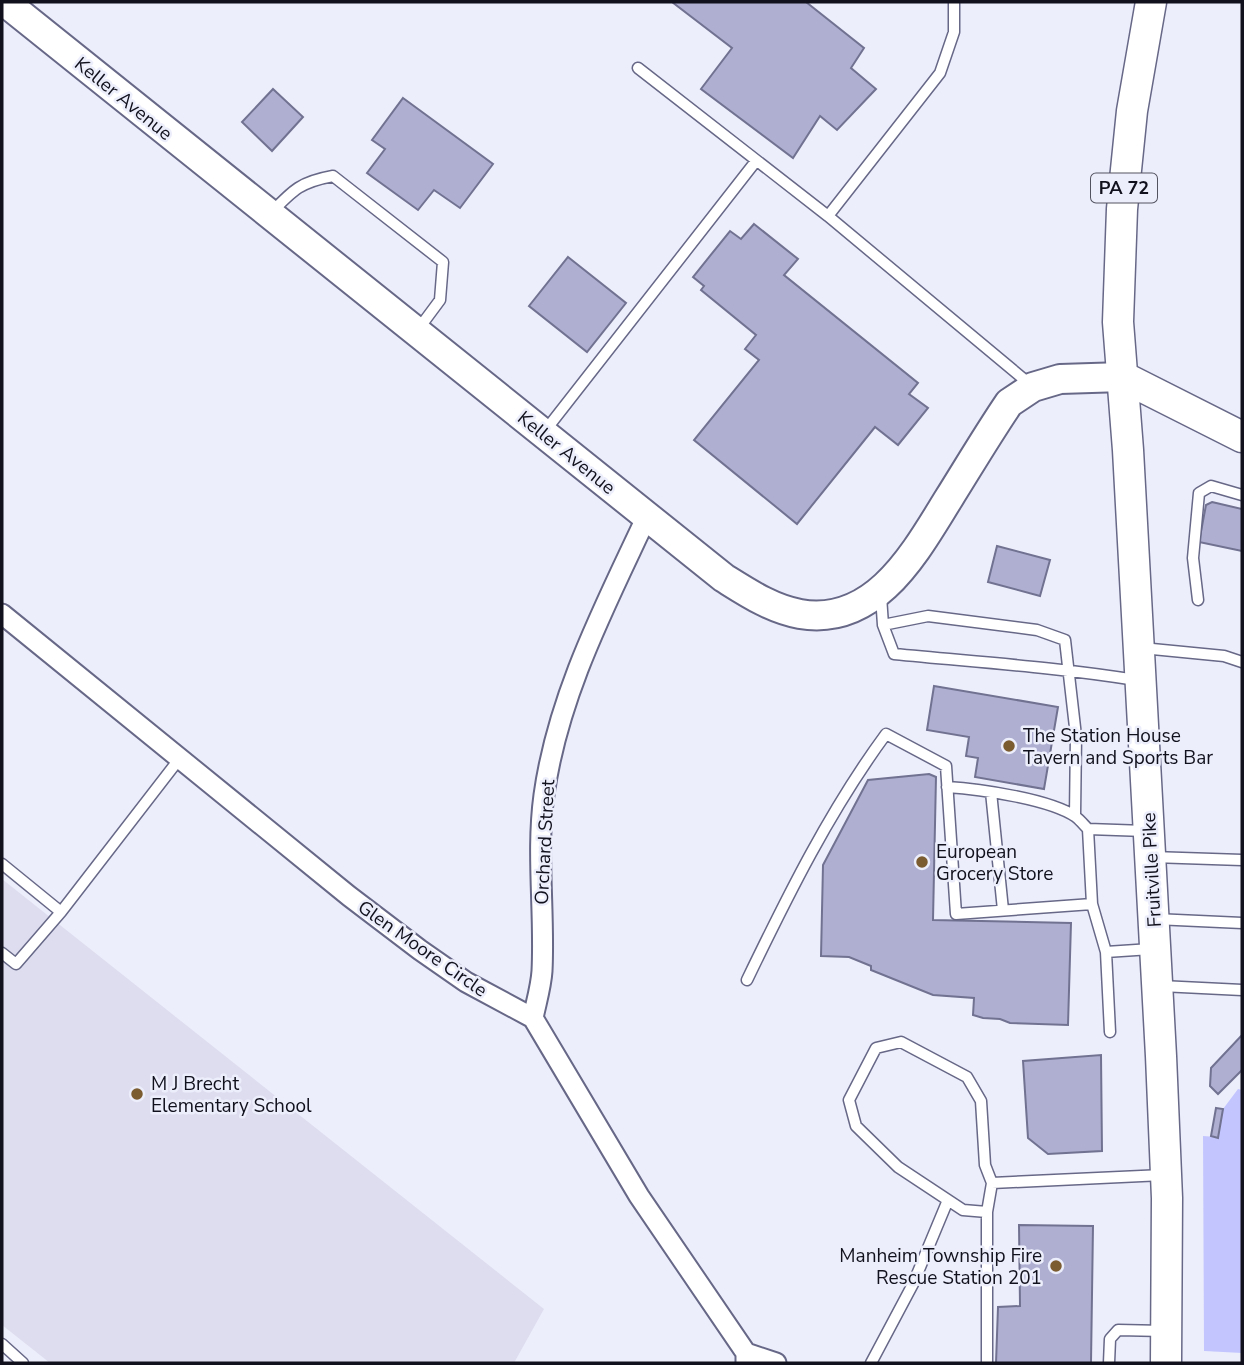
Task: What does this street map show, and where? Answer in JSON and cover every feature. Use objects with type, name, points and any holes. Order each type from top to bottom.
[{"type":"main road","name":"Keller Avenue","points":[[5,2],[724,578],[752,596],[780,608],[800,614],[821,615],[845,611],[870,599],[907,565],[1009,403],[1033,387],[1075,377],[1123,377]]},
{"type":"main road","name":"PA 72","points":[[1123,377],[1118,322],[1122,209],[1132,111],[1151,2]]},
{"type":"main road","points":[[1123,377],[1242,438]]},
{"type":"main road","name":"Fruitville Pike","points":[[1123,377],[1167,1175],[1166,1363]]},
{"type":"street","name":"Orchard Street","points":[[533,1018],[542,972],[540,889],[544,798],[560,718],[582,656],[648,516]]},
{"type":"street","name":"Glen Moore Circle","points":[[2,614],[349,896],[466,982],[533,1018]]},
{"type":"street","points":[[533,1018],[639,1196],[746,1358],[776,1363]]},
{"type":"lane","points":[[828,216],[940,73],[954,32],[954,2]]},
{"type":"lane","points":[[638,68],[828,216],[1033,387]]},
{"type":"lane","points":[[544,433],[756,161]]},
{"type":"lane","points":[[269,214],[292,190],[310,180],[332,176],[443,262],[440,300],[416,331]]},
{"type":"lane","points":[[1198,600],[1193,558],[1199,493],[1211,486],[1242,495]]},
{"type":"lane","points":[[881,590],[883,625],[894,654],[1031,668],[1069,669],[1140,681]]},
{"type":"lane","points":[[883,625],[928,616],[1037,630],[1065,640],[1076,736],[1075,816]]},
{"type":"lane","points":[[1139,648],[1224,656],[1242,662]]},
{"type":"lane","points":[[747,980],[776,919],[853,779],[886,734],[946,766],[956,914],[1092,904]]},
{"type":"lane","points":[[2,953],[16,964],[61,912],[180,758]]},
{"type":"lane","points":[[947,787],[992,792],[1045,805],[1075,816],[1088,829],[1149,844],[1242,860]]},
{"type":"lane","points":[[992,792],[1003,910]]},
{"type":"lane","points":[[1088,829],[1092,904],[1107,951],[1110,1032]]},
{"type":"lane","points":[[2,864],[61,912]]},
{"type":"lane","points":[[1153,919],[1242,923]]},
{"type":"lane","points":[[1107,951],[1155,949]]},
{"type":"lane","points":[[1157,986],[1242,990]]},
{"type":"lane","points":[[987,1212],[963,1210],[898,1167],[856,1126],[849,1100],[876,1048],[901,1042],[967,1077],[981,1101],[985,1165],[992,1183],[987,1212],[987,1363]]},
{"type":"lane","points":[[992,1183],[1167,1175]]},
{"type":"lane","points":[[871,1363],[913,1284],[948,1200]]},
{"type":"lane","points":[[1109,1363],[1110,1339],[1118,1330],[1166,1331]]},
{"type":"lane","points":[[2,1345],[23,1363]]},
{"type":"shaded area","name":"M J Brecht Elementary School","points":[[2,879],[544,1309],[514,1363],[50,1363],[2,1325]]},
{"type":"shaded area","points":[[1238,1089],[1242,1090],[1242,1353],[1204,1351],[1203,1136],[1218,1137],[1223,1109]]},
{"type":"building","points":[[672,2],[806,2],[864,48],[851,68],[876,89],[837,130],[820,116],[793,158],[701,89],[732,48]]},
{"type":"building","points":[[273,89],[303,117],[272,151],[242,122]]},
{"type":"building","points":[[403,98],[493,164],[460,208],[434,190],[418,210],[367,173],[385,149],[372,140]]},
{"type":"building","points":[[754,224],[798,259],[784,275],[918,383],[909,394],[928,408],[898,445],[875,427],[797,524],[694,440],[759,360],[745,349],[756,335],[701,290],[704,286],[693,277],[730,231],[741,239]]},
{"type":"building","points":[[568,257],[626,303],[587,352],[529,306]]},
{"type":"building","points":[[1212,502],[1242,509],[1242,551],[1199,542],[1206,505]]},
{"type":"building","points":[[997,546],[1050,560],[1040,596],[988,582]]},
{"type":"building","name":"The Station House Tavern and Sports Bar","points":[[934,686],[1058,707],[1044,789],[975,777],[978,758],[966,756],[969,737],[927,730]]},
{"type":"building","points":[[929,774],[936,777],[933,920],[1071,923],[1068,1025],[1010,1023],[1000,1019],[983,1018],[973,1015],[974,998],[933,995],[871,970],[871,966],[849,957],[821,956],[823,865],[868,780]]},
{"type":"building","points":[[1242,1035],[1242,1070],[1218,1094],[1210,1086],[1211,1068]]},
{"type":"building","points":[[1101,1055],[1102,1151],[1048,1154],[1028,1138],[1023,1061]]},
{"type":"building","points":[[1216,1108],[1223,1109],[1218,1138],[1211,1136]]},
{"type":"building","name":"Manheim Township Fire Rescue Station 201","points":[[1019,1225],[1093,1226],[1091,1363],[996,1363],[998,1307],[1020,1306]]},
{"type":"place","name":"The Station House Tavern and Sports Bar","points":[[1009,746]]},
{"type":"place","name":"European Grocery Store","points":[[922,862]]},
{"type":"place","name":"M J Brecht Elementary School","points":[[137,1094]]},
{"type":"place","name":"Manheim Township Fire Rescue Station 201","points":[[1056,1266]]}]
